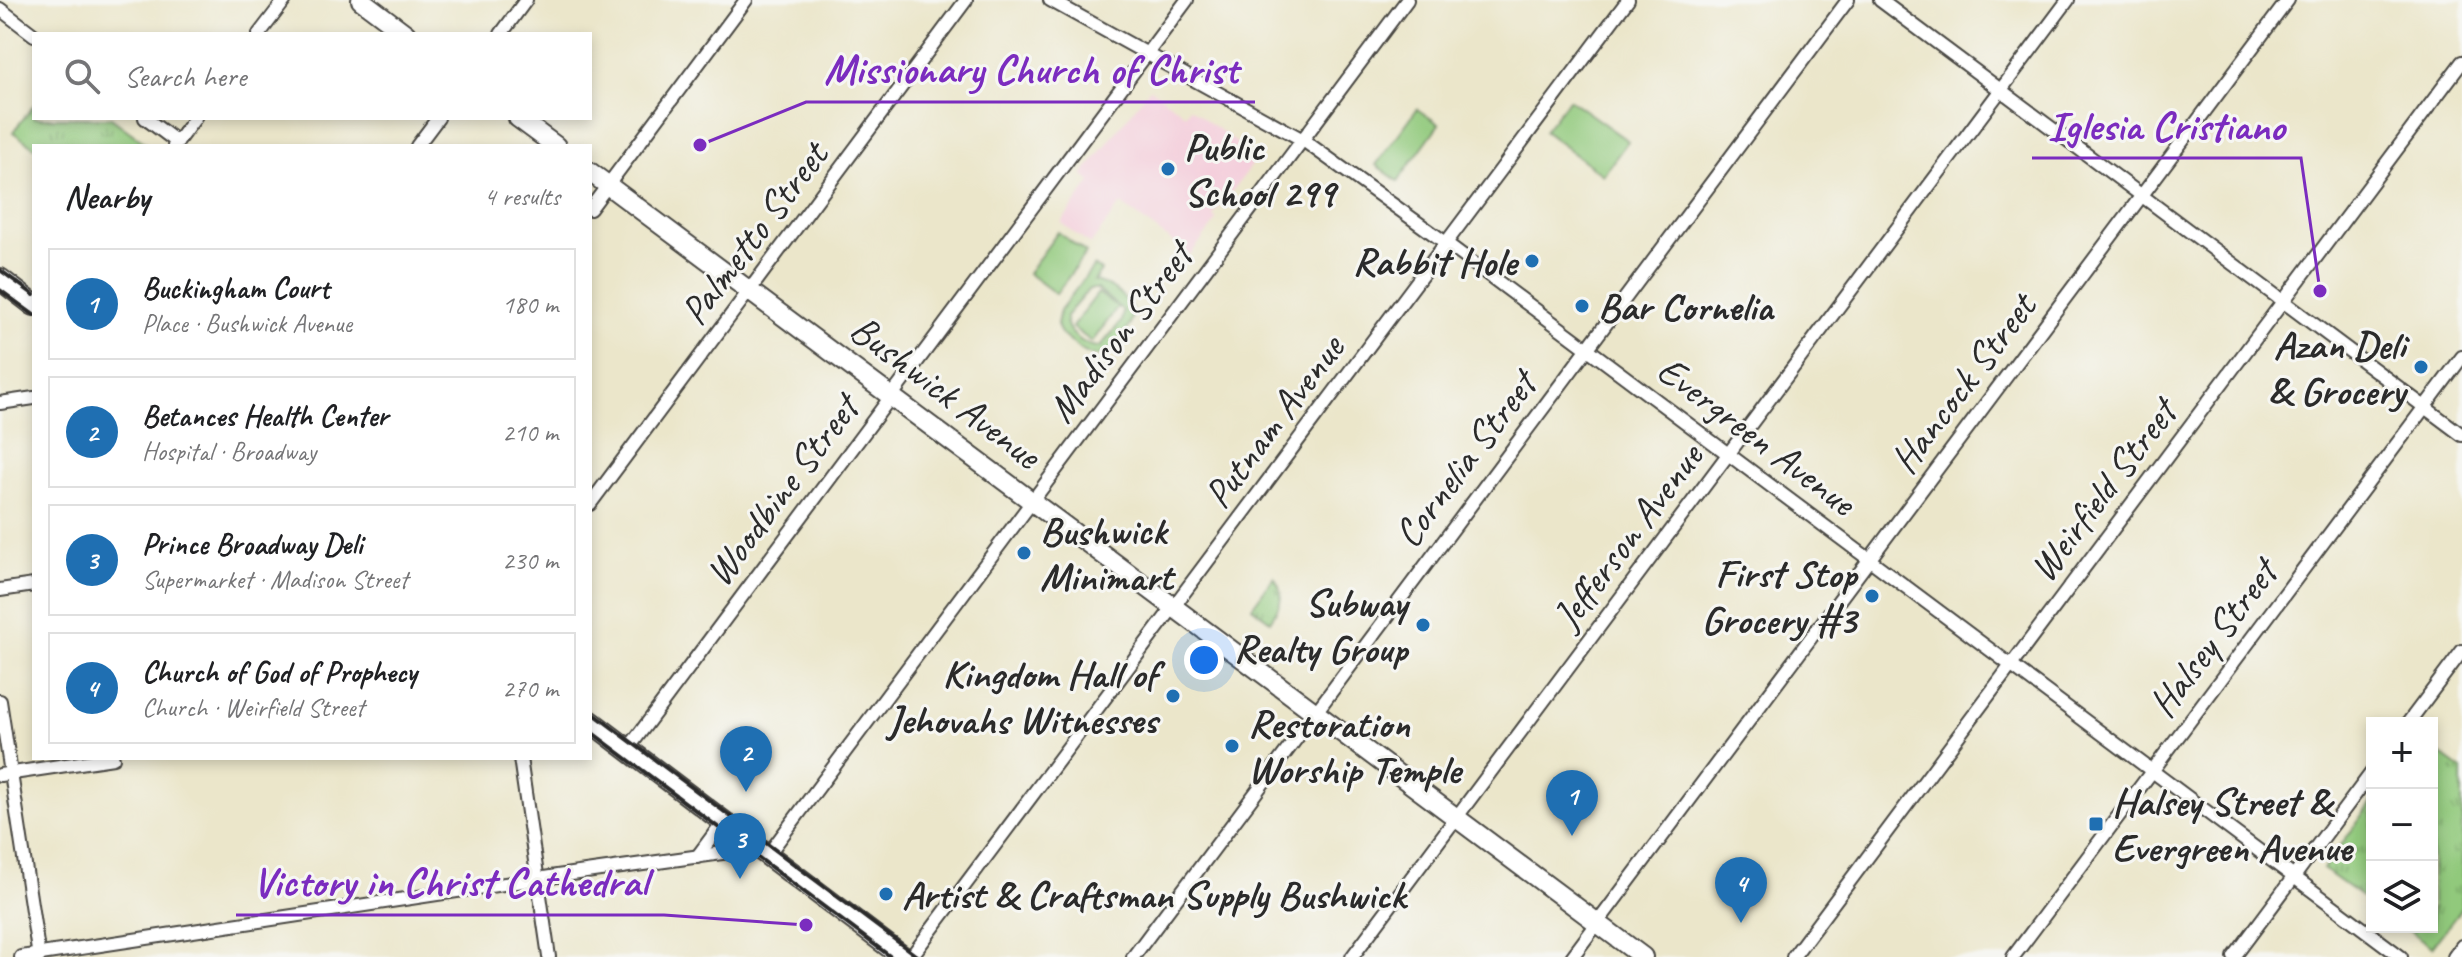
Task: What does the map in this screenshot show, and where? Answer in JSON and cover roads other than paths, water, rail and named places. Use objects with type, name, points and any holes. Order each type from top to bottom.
[{"type":"main road","points":[[361,0],[403,32]]},
{"type":"main road","points":[[521,120],[553,144]]},
{"type":"main road","name":"Bushwick Avenue","points":[[592,173],[1643,957]]},
{"type":"main road","points":[[0,279],[32,303]]},
{"type":"main road","points":[[592,722],[903,957]]},
{"type":"street","points":[[261,32],[285,0]]},
{"type":"street","points":[[502,32],[526,0]]},
{"type":"street","points":[[592,206],[746,0]]},
{"type":"street","name":"Palmetto Street","points":[[592,501],[966,0]]},
{"type":"street","name":"Evergreen Avenue","points":[[1050,0],[1303,140],[1446,243],[2401,957]]},
{"type":"street","name":"Woodbine Street","points":[[628,749],[1187,0]]},
{"type":"street","name":"Madison Street","points":[[762,852],[1033,501],[1407,0]]},
{"type":"street","name":"Putnam Avenue","points":[[911,957],[1628,0]]},
{"type":"street","name":"Cornelia Street","points":[[1133,957],[1848,0]]},
{"type":"street","points":[[1880,0],[2462,435]]},
{"type":"street","name":"Jefferson Avenue","points":[[1352,957],[2068,0]]},
{"type":"street","name":"Hancock Street","points":[[1572,957],[2288,0]]},
{"type":"street","points":[[0,9],[32,33]]},
{"type":"street","name":"Weirfield Street","points":[[1793,957],[2462,62]]},
{"type":"street","points":[[147,120],[176,144],[194,120]]},
{"type":"street","points":[[418,144],[436,120]]},
{"type":"street","name":"Halsey Street","points":[[2013,957],[2462,357]]},
{"type":"street","points":[[0,403],[32,398]]},
{"type":"street","points":[[0,590],[32,585]]},
{"type":"street","points":[[2412,717],[2462,651]]},
{"type":"street","points":[[0,701],[6,774],[38,956]]},
{"type":"street","points":[[6,774],[100,760]]},
{"type":"street","points":[[520,760],[549,957]]},
{"type":"street","points":[[2234,957],[2366,780]]},
{"type":"street","points":[[697,857],[723,822]]},
{"type":"street","points":[[21,957],[538,879],[697,857],[762,852]]},
{"type":"street","points":[[2454,957],[2462,946]]},
{"type":"railway","points":[[0,270],[32,294]]},
{"type":"railway","points":[[0,290],[32,314]]},
{"type":"railway","points":[[592,712],[918,957]]},
{"type":"railway","points":[[592,733],[891,957]]},
{"type":"place","name":"Missionary Church of Christ","points":[[700,145]]},
{"type":"place","name":"Public School 299","points":[[1168,169]]},
{"type":"place","name":"Rabbit Hole","points":[[1532,261]]},
{"type":"place","name":"Iglesia Cristiano","points":[[2320,291]]},
{"type":"place","name":"Bar Cornelia","points":[[1582,306]]},
{"type":"place","name":"Azan Deli & Grocery","points":[[2421,367]]},
{"type":"place","name":"Bushwick Minimart","points":[[1024,553]]},
{"type":"place","name":"First Stop Grocery #3","points":[[1872,596]]},
{"type":"place","name":"Subway Realty Group","points":[[1423,625]]},
{"type":"place","name":"Kingdom Hall of Jehovahs Witnesses","points":[[1173,696]]},
{"type":"place","name":"Restoration Worship Temple","points":[[1232,746]]},
{"type":"place","name":"Betances Health Center","points":[[746,792]]},
{"type":"place","name":"Halsey Street & Evergreen Avenue","points":[[2096,824]]},
{"type":"place","name":"Buckingham Court","points":[[1572,836]]},
{"type":"place","name":"Prince Broadway Deli","points":[[740,879]]},
{"type":"place","name":"Artist & Craftsman Supply Bushwick","points":[[886,894]]},
{"type":"place","name":"Church of God of Prophecy","points":[[1741,923]]},
{"type":"place","name":"Victory in Christ Cathedral","points":[[806,925]]}]
